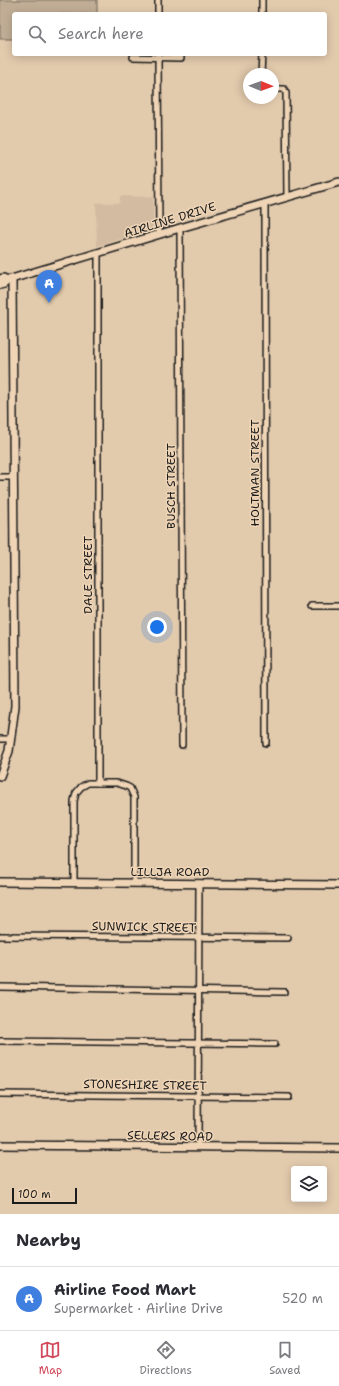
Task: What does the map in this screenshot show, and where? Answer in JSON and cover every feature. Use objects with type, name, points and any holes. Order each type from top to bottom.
[{"type":"main road","name":"AIRLINE DRIVE","points":[[0,285],[4,284],[10,279],[339,182]]},
{"type":"main road","points":[[0,278],[10,279],[14,477],[15,706],[9,751],[0,776]]},
{"type":"main road","name":"LILLJA ROAD","points":[[0,882],[339,885]]},
{"type":"main road","name":"SELLERS ROAD","points":[[0,1145],[339,1148]]},
{"type":"street","points":[[158,0],[158,12]]},
{"type":"street","points":[[262,0],[262,12]]},
{"type":"street","points":[[158,56],[159,234]]},
{"type":"street","points":[[133,57],[158,56],[181,58]]},
{"type":"street","points":[[261,68],[262,56]]},
{"type":"street","points":[[279,90],[284,90],[286,93],[287,197]]},
{"type":"street","name":"HOLTMAN STREET","points":[[265,203],[266,743]]},
{"type":"street","name":"BUSCH STREET","points":[[180,228],[182,745]]},
{"type":"street","name":"DALE STREET","points":[[98,253],[98,783]]},
{"type":"street","points":[[0,477],[14,477]]},
{"type":"street","points":[[312,606],[339,606]]},
{"type":"street","points":[[0,739],[11,738]]},
{"type":"street","points":[[74,882],[74,801],[76,793],[81,787],[88,783],[98,783],[122,784],[130,788],[132,792],[134,807],[134,883]]},
{"type":"street","points":[[198,1147],[199,883]]},
{"type":"street","name":"SUNWICK STREET","points":[[0,936],[288,938]]},
{"type":"street","points":[[0,988],[284,992]]},
{"type":"street","points":[[0,1041],[275,1044]]},
{"type":"street","name":"STONESHIRE STREET","points":[[0,1094],[289,1097]]},
{"type":"shaded area","points":[[0,0],[97,0],[97,12],[12,12],[12,39],[0,39]]},
{"type":"shaded area","points":[[120,196],[153,197],[153,230],[97,246],[96,203],[120,203]]},
{"type":"place","name":"Airline Food Mart","points":[[49,303]]}]
